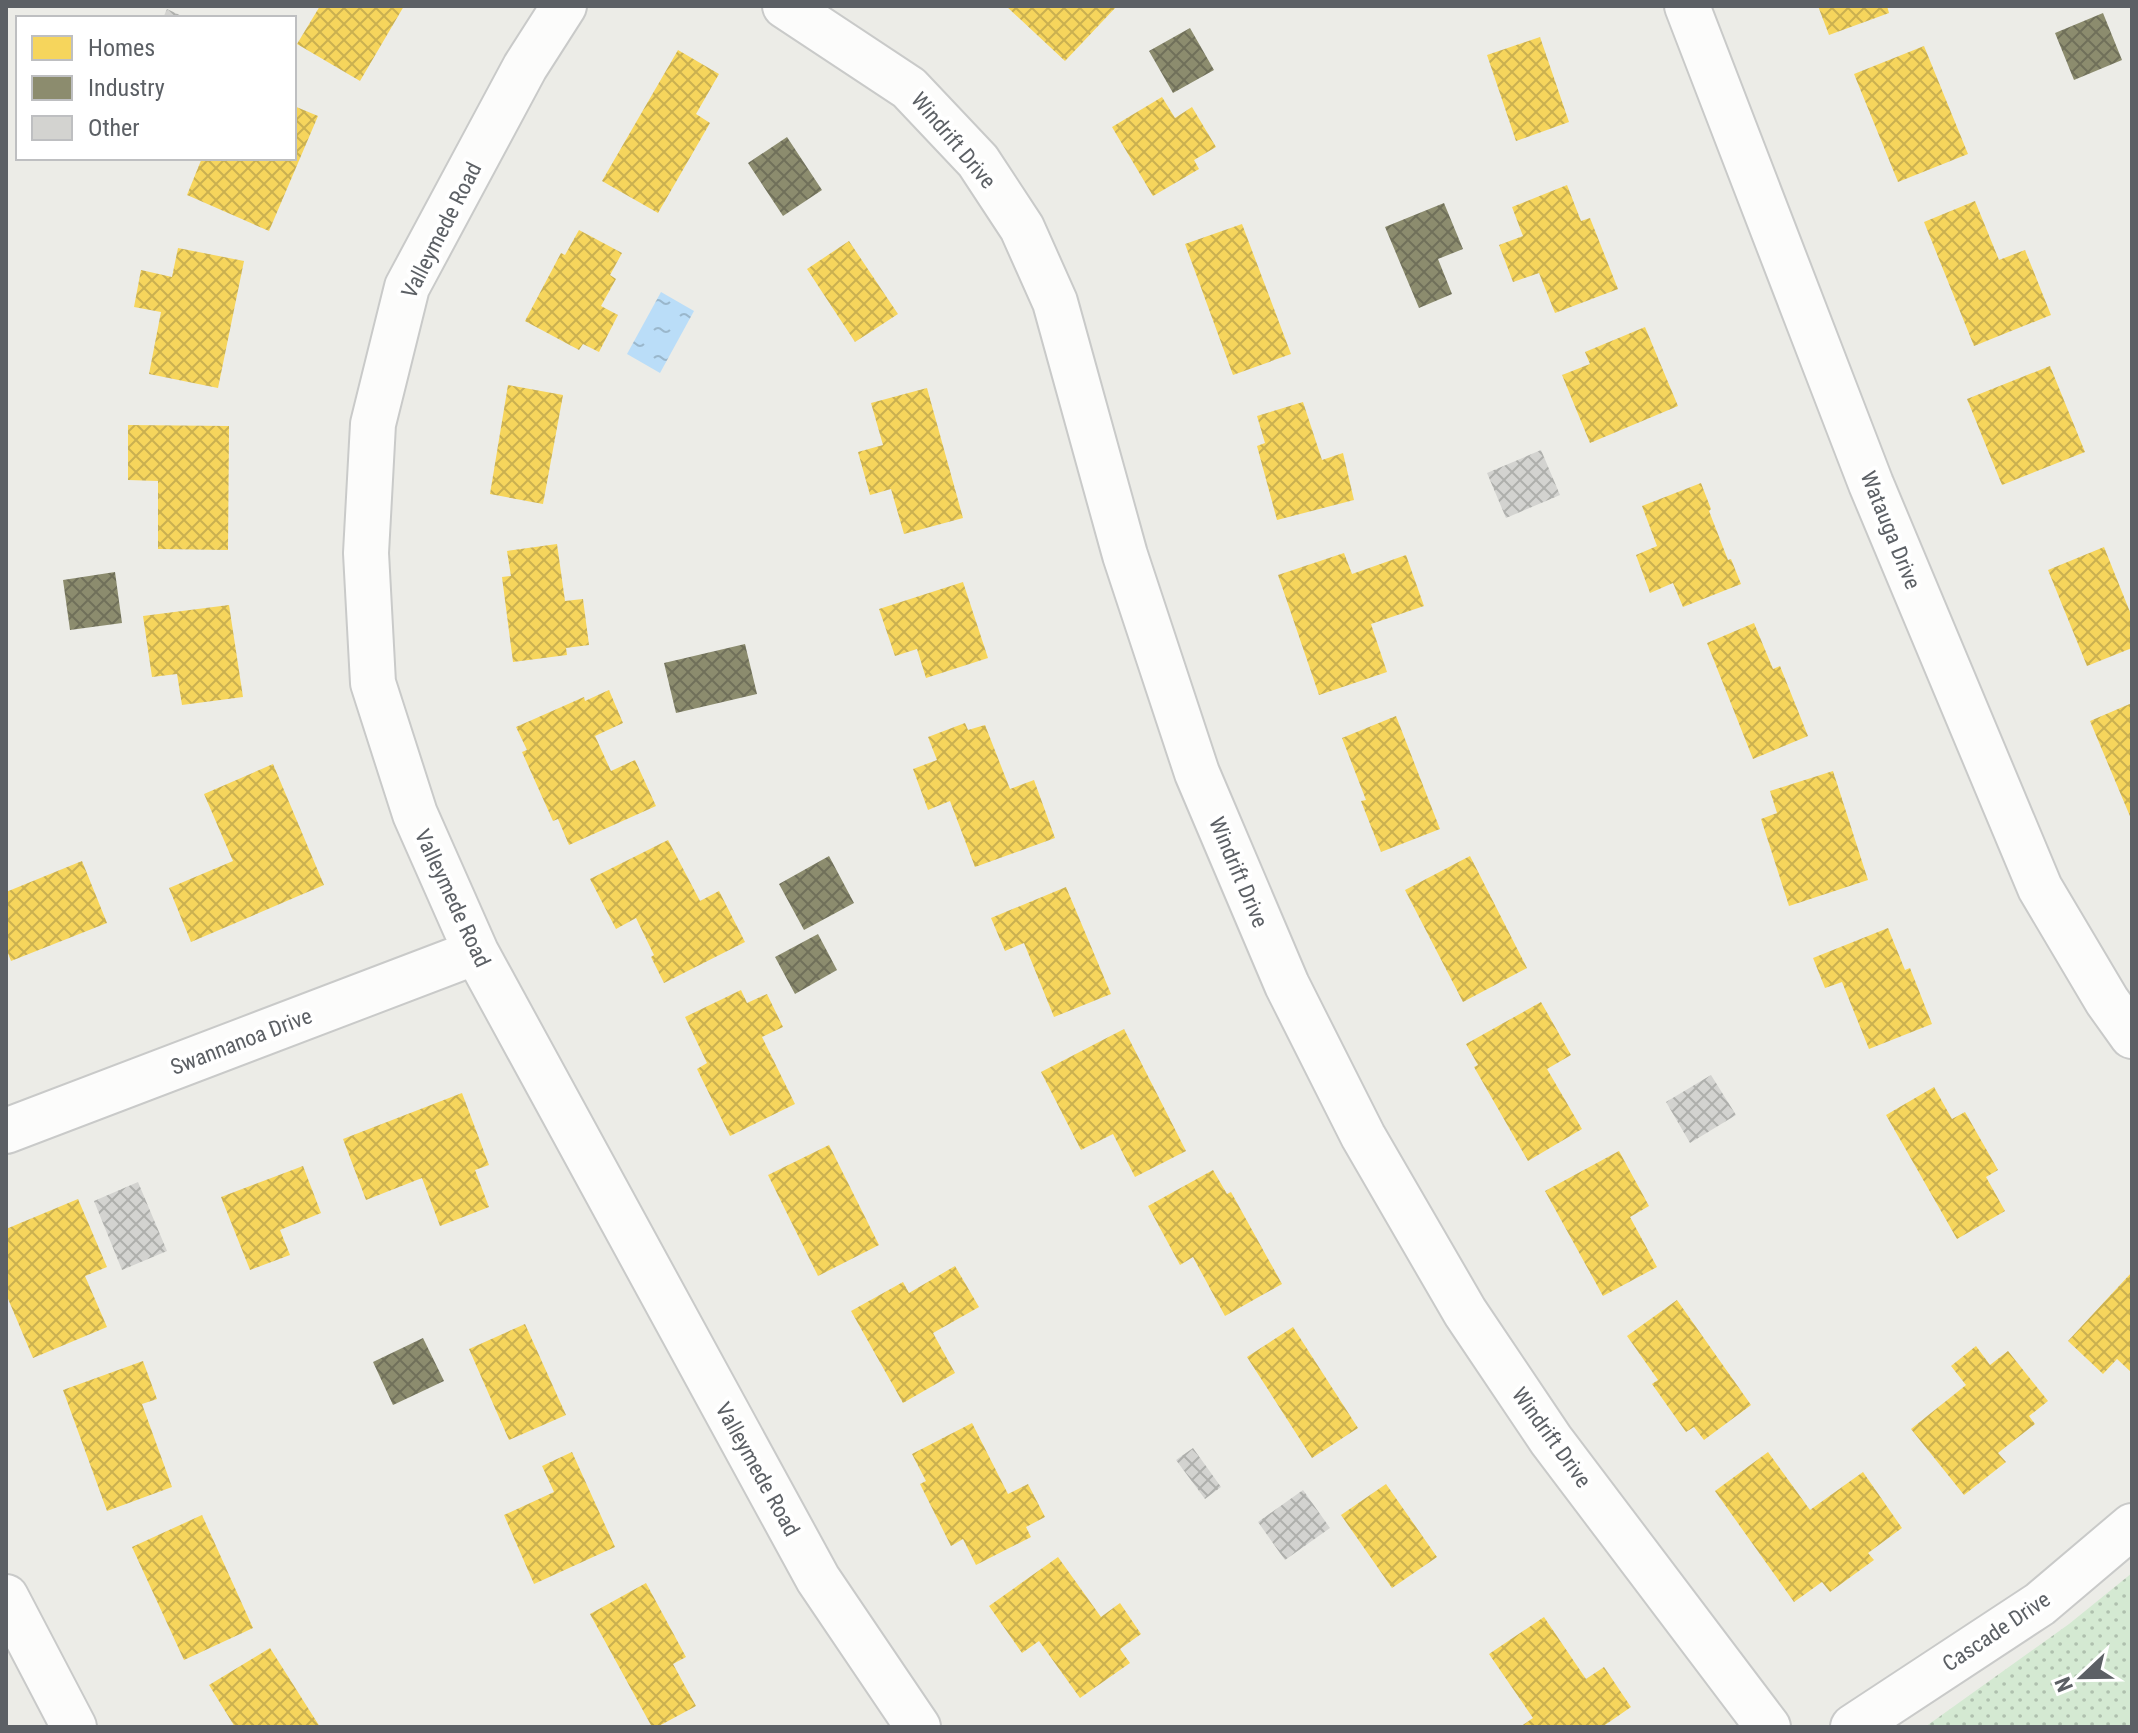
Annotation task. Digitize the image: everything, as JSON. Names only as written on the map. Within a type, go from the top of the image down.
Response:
[{"type":"street","name":"Valleymede Road","points":[[564,6],[525,67],[407,287],[373,424],[366,553],[373,683],[415,814],[476,952],[818,1579],[918,1727]]},
{"type":"street","name":"Windrift Drive","points":[[785,6],[909,88],[978,161],[1022,228],[1055,302],[1125,555],[1197,773],[1287,985],[1363,1136],[1465,1312],[1551,1440],[1768,1727]]},
{"type":"street","name":"Watauga Drive","points":[[1687,6],[1871,484],[2040,888],[2107,1001],[2132,1036]]},
{"type":"street","name":"Swannanoa Drive","points":[[6,1131],[476,952]]},
{"type":"street","name":"Cascade Drive","points":[[1853,1727],[2040,1604],[2132,1526]]},
{"type":"street","points":[[6,1597],[74,1727]]},
{"type":"green space","points":[[2132,1573],[2132,1727],[1925,1727],[2069,1624]]},
{"type":"water","points":[[661,292],[694,311],[660,373],[627,354]]},
{"type":"building: Homes","points":[[320,6],[404,6],[360,81],[297,44]]},
{"type":"building: Homes","points":[[1006,6],[1117,6],[1065,61]]},
{"type":"building: Homes","points":[[1818,6],[1887,6],[1889,13],[1829,35]]},
{"type":"building: Homes","points":[[1540,37],[1569,122],[1516,141],[1487,55]]},
{"type":"building: Homes","points":[[1924,46],[1968,154],[1898,182],[1854,74]]},
{"type":"building: Homes","points":[[678,50],[719,74],[696,114],[710,123],[658,213],[602,181]]},
{"type":"building: Homes","points":[[1162,97],[1175,118],[1192,107],[1216,147],[1194,160],[1199,169],[1153,196],[1112,127]]},
{"type":"building: Homes","points":[[296,107],[318,116],[269,231],[187,195],[201,160],[296,160]]},
{"type":"building: Homes","points":[[1567,185],[1581,221],[1590,218],[1618,289],[1555,313],[1539,273],[1513,282],[1499,245],[1523,236],[1512,207]]},
{"type":"building: Homes","points":[[1975,201],[1999,260],[2025,250],[2051,315],[1974,346],[1924,222]]},
{"type":"building: Homes","points":[[1242,224],[1291,354],[1233,375],[1185,244]]},
{"type":"building: Homes","points":[[579,230],[622,253],[610,275],[616,279],[601,306],[618,315],[599,352],[583,344],[579,350],[525,321],[561,253],[565,255]]},
{"type":"building: Homes","points":[[849,241],[898,314],[855,342],[807,269]]},
{"type":"building: Homes","points":[[178,248],[244,261],[218,388],[149,374],[161,312],[134,307],[141,270],[172,277]]},
{"type":"building: Homes","points":[[1645,327],[1678,406],[1590,443],[1562,375],[1590,364],[1585,352]]},
{"type":"building: Homes","points":[[2050,366],[2085,452],[2002,485],[1967,399]]},
{"type":"building: Homes","points":[[508,385],[563,395],[543,504],[490,494]]},
{"type":"building: Homes","points":[[927,388],[963,518],[904,534],[891,489],[870,495],[858,452],[883,445],[871,403]]},
{"type":"building: Homes","points":[[1303,402],[1322,460],[1343,453],[1354,500],[1277,520],[1257,446],[1265,443],[1257,416]]},
{"type":"building: Homes","points":[[128,425],[229,426],[228,550],[158,549],[158,481],[128,480]]},
{"type":"building: Homes","points":[[1701,483],[1728,560],[1731,559],[1741,584],[1683,607],[1673,583],[1650,593],[1636,555],[1657,546],[1642,506]]},
{"type":"building: Homes","points":[[557,544],[565,601],[583,599],[589,645],[566,648],[567,655],[513,662],[502,577],[511,576],[507,551]]},
{"type":"building: Homes","points":[[2104,547],[2132,617],[2132,648],[2087,666],[2048,570]]},
{"type":"building: Homes","points":[[1344,553],[1352,574],[1406,555],[1424,606],[1371,624],[1387,672],[1319,695],[1278,575]]},
{"type":"building: Homes","points":[[963,582],[988,658],[926,678],[917,649],[895,656],[879,609]]},
{"type":"building: Homes","points":[[229,605],[243,697],[182,705],[177,674],[152,677],[143,616]]},
{"type":"building: Homes","points":[[1754,623],[1773,669],[1780,666],[1808,736],[1753,759],[1707,643]]},
{"type":"building: Homes","points":[[609,690],[623,723],[595,736],[611,771],[635,760],[656,806],[569,845],[558,819],[553,821],[522,752],[527,750],[516,727],[584,697],[585,701]]},
{"type":"building: Homes","points":[[2132,703],[2132,821],[2090,721]]},
{"type":"building: Homes","points":[[1396,716],[1440,829],[1381,852],[1361,801],[1366,800],[1342,738]]},
{"type":"building: Homes","points":[[965,723],[968,730],[985,725],[1010,789],[1034,780],[1055,838],[975,867],[950,801],[928,810],[913,769],[937,760],[928,737]]},
{"type":"building: Homes","points":[[273,764],[324,885],[191,942],[169,888],[233,861],[204,794]]},
{"type":"building: Homes","points":[[1833,771],[1868,880],[1789,906],[1761,819],[1777,813],[1770,791]]},
{"type":"building: Homes","points":[[668,840],[700,901],[719,891],[745,942],[664,983],[636,918],[616,929],[590,879]]},
{"type":"building: Homes","points":[[1470,856],[1527,968],[1463,1002],[1405,890]]},
{"type":"building: Homes","points":[[82,861],[107,923],[11,961],[6,948],[6,892]]},
{"type":"building: Homes","points":[[1066,887],[1111,994],[1054,1017],[1024,943],[1005,951],[991,918]]},
{"type":"building: Homes","points":[[1888,928],[1905,970],[1910,968],[1932,1024],[1869,1049],[1842,982],[1825,988],[1813,958]]},
{"type":"building: Homes","points":[[741,990],[747,1003],[767,994],[783,1027],[762,1037],[795,1104],[730,1136],[697,1069],[707,1063],[685,1017]]},
{"type":"building: Homes","points":[[1541,1002],[1571,1055],[1547,1069],[1582,1129],[1528,1161],[1474,1067],[1478,1065],[1466,1044]]},
{"type":"building: Homes","points":[[1124,1029],[1186,1151],[1135,1177],[1113,1134],[1081,1150],[1041,1072]]},
{"type":"building: Homes","points":[[1934,1087],[1952,1119],[1965,1112],[1998,1170],[1986,1177],[2005,1211],[1957,1239],[1886,1115]]},
{"type":"building: Homes","points":[[462,1093],[489,1165],[475,1170],[489,1207],[440,1226],[422,1178],[366,1200],[343,1139]]},
{"type":"building: Homes","points":[[829,1145],[879,1245],[818,1276],[768,1175]]},
{"type":"building: Homes","points":[[1619,1151],[1649,1206],[1630,1217],[1657,1267],[1603,1296],[1545,1191]]},
{"type":"building: Homes","points":[[303,1166],[321,1213],[280,1230],[290,1255],[250,1270],[221,1197]]},
{"type":"building: Homes","points":[[1213,1170],[1227,1194],[1231,1192],[1282,1284],[1225,1316],[1193,1257],[1180,1265],[1148,1206]]},
{"type":"building: Homes","points":[[78,1199],[107,1267],[85,1276],[107,1327],[33,1358],[6,1294],[6,1229]]},
{"type":"building: Homes","points":[[955,1266],[979,1307],[933,1333],[955,1373],[903,1403],[851,1311],[903,1282],[909,1293]]},
{"type":"building: Homes","points":[[2132,1272],[2132,1373],[2117,1359],[2103,1374],[2068,1341]]},
{"type":"building: Homes","points":[[1677,1300],[1751,1405],[1704,1440],[1694,1427],[1686,1432],[1652,1384],[1658,1380],[1627,1336]]},
{"type":"building: Homes","points":[[525,1324],[566,1415],[509,1440],[469,1349]]},
{"type":"building: Homes","points":[[1293,1327],[1358,1428],[1312,1458],[1247,1357]]},
{"type":"building: Homes","points":[[1976,1346],[1990,1365],[2008,1351],[2048,1401],[2029,1416],[2035,1424],[1998,1453],[2006,1462],[1964,1495],[1911,1429],[1966,1385],[1951,1366]]},
{"type":"building: Homes","points":[[143,1361],[157,1399],[142,1404],[172,1487],[107,1511],[63,1390]]},
{"type":"building: Homes","points":[[972,1423],[1008,1494],[1028,1484],[1045,1517],[1026,1527],[1031,1537],[976,1565],[963,1539],[951,1546],[920,1484],[926,1481],[912,1454]]},
{"type":"building: Homes","points":[[572,1452],[615,1547],[534,1584],[504,1515],[554,1492],[542,1466]]},
{"type":"building: Homes","points":[[1768,1452],[1810,1510],[1863,1472],[1902,1528],[1868,1553],[1874,1560],[1830,1592],[1822,1582],[1794,1602],[1715,1491]]},
{"type":"building: Homes","points":[[1386,1484],[1437,1557],[1392,1588],[1341,1515]]},
{"type":"building: Homes","points":[[202,1515],[253,1628],[184,1660],[132,1547]]},
{"type":"building: Homes","points":[[1058,1557],[1101,1617],[1120,1603],[1141,1634],[1120,1649],[1130,1663],[1080,1698],[1039,1641],[1022,1653],[989,1606]]},
{"type":"building: Homes","points":[[646,1583],[686,1657],[673,1664],[696,1706],[657,1727],[652,1727],[590,1614]]},
{"type":"building: Homes","points":[[1544,1617],[1586,1679],[1604,1667],[1631,1707],[1602,1727],[1520,1727],[1533,1718],[1489,1654]]},
{"type":"building: Homes","points":[[270,1648],[320,1727],[235,1727],[209,1685]]},
{"type":"building: Industry","points":[[2103,13],[2122,60],[2074,80],[2055,33]]},
{"type":"building: Industry","points":[[1190,28],[1214,70],[1173,93],[1149,51]]},
{"type":"building: Industry","points":[[787,137],[822,190],[783,216],[748,163]]},
{"type":"building: Industry","points":[[1444,203],[1463,249],[1438,259],[1452,294],[1419,308],[1385,227]]},
{"type":"building: Industry","points":[[115,572],[122,623],[70,630],[63,580]]},
{"type":"building: Industry","points":[[745,644],[757,694],[676,713],[664,663]]},
{"type":"building: Industry","points":[[829,856],[854,903],[804,930],[779,884]]},
{"type":"building: Industry","points":[[818,934],[837,970],[795,994],[775,957]]},
{"type":"building: Industry","points":[[423,1338],[444,1381],[393,1405],[373,1362]]},
{"type":"building: Other","points":[[167,9],[182,16],[164,16]]},
{"type":"building: Other","points":[[1541,450],[1560,495],[1506,518],[1487,473]]},
{"type":"building: Other","points":[[1711,1075],[1736,1115],[1690,1143],[1666,1102]]},
{"type":"building: Other","points":[[138,1182],[167,1251],[122,1270],[94,1201]]},
{"type":"building: Other","points":[[1193,1448],[1221,1487],[1205,1499],[1176,1460]]},
{"type":"building: Other","points":[[1303,1490],[1330,1528],[1285,1560],[1258,1522]]}]
